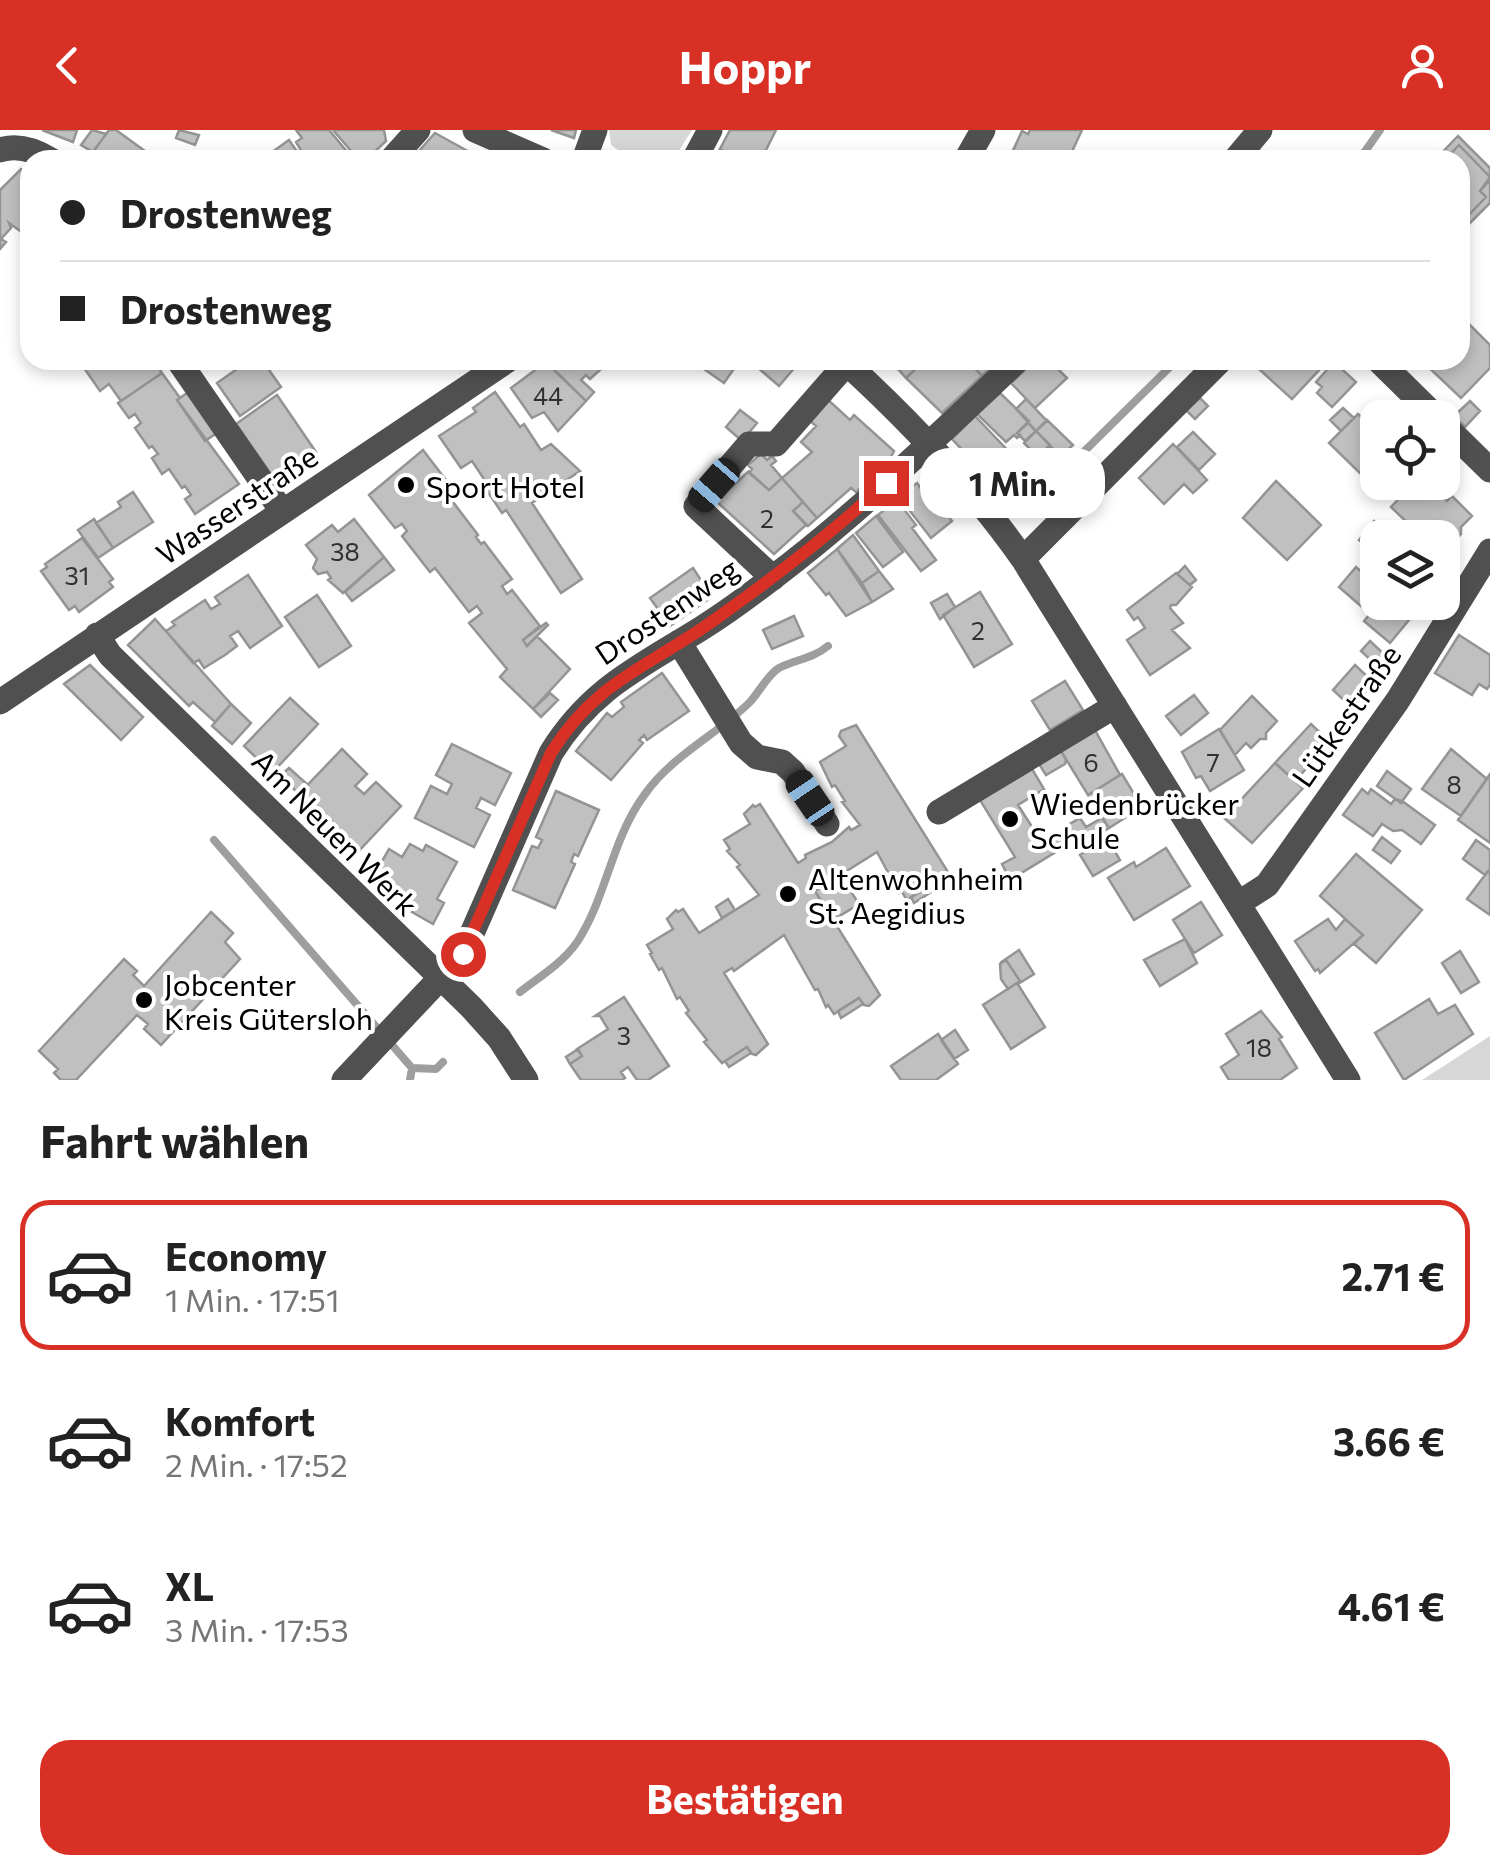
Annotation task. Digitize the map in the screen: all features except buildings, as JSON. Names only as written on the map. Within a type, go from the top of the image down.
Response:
[{"type":"street","points":[[400,150],[418,130]]},
{"type":"street","points":[[475,130],[520,150]]},
{"type":"street","points":[[1243,150],[1260,130]]},
{"type":"street","points":[[6,143],[36,150]]},
{"type":"street","points":[[185,370],[282,512]]},
{"type":"street","name":"Wasserstraße","points":[[0,702],[493,370]]},
{"type":"street","points":[[773,578],[696,506],[749,444],[776,444],[838,370]]},
{"type":"street","points":[[854,370],[968,485],[1023,559],[1348,1080]]},
{"type":"street","name":"Drostenweg","points":[[346,1077],[463,954],[551,753],[568,725],[612,684],[773,578],[864,504],[1007,370]]},
{"type":"street","points":[[1023,559],[1211,370]]},
{"type":"street","points":[[1388,370],[1418,400]]},
{"type":"street","points":[[1460,441],[1490,470]]},
{"type":"street","name":"Lütkestraße","points":[[1239,904],[1266,885],[1398,700],[1490,550]]},
{"type":"street","name":"Am Neuen Werk","points":[[97,635],[110,655],[499,1038],[526,1080]]},
{"type":"street","points":[[679,642],[742,743],[757,757],[782,762],[793,772],[827,824]]},
{"type":"street","points":[[939,812],[1115,706]]},
{"type":"shaded area","points":[[609,130],[692,130],[679,150],[619,150],[611,145]]},
{"type":"shaded area","points":[[1490,1036],[1490,1080],[1422,1080]]},
{"type":"waterway","points":[[1366,150],[1380,130]]},
{"type":"waterway","points":[[1055,480],[1167,370]]},
{"type":"waterway","points":[[520,992],[577,943],[625,828],[656,780],[749,703],[775,671],[828,646]]},
{"type":"waterway","points":[[214,840],[412,1068],[410,1080]]},
{"type":"waterway","points":[[412,1068],[436,1069],[443,1062]]},
{"type":"place","name":"Sport Hotel","points":[[406,485]]},
{"type":"place","name":"Wiedenbrücker Schule","points":[[1010,819]]},
{"type":"place","name":"Altenwohnheim St. Aegidius","points":[[788,894]]},
{"type":"place","name":"Jobcenter Kreis Gütersloh","points":[[144,1000]]},
{"type":"route","points":[[463,954],[551,753],[568,725],[612,684],[706,626],[773,578],[886,483]]}]
